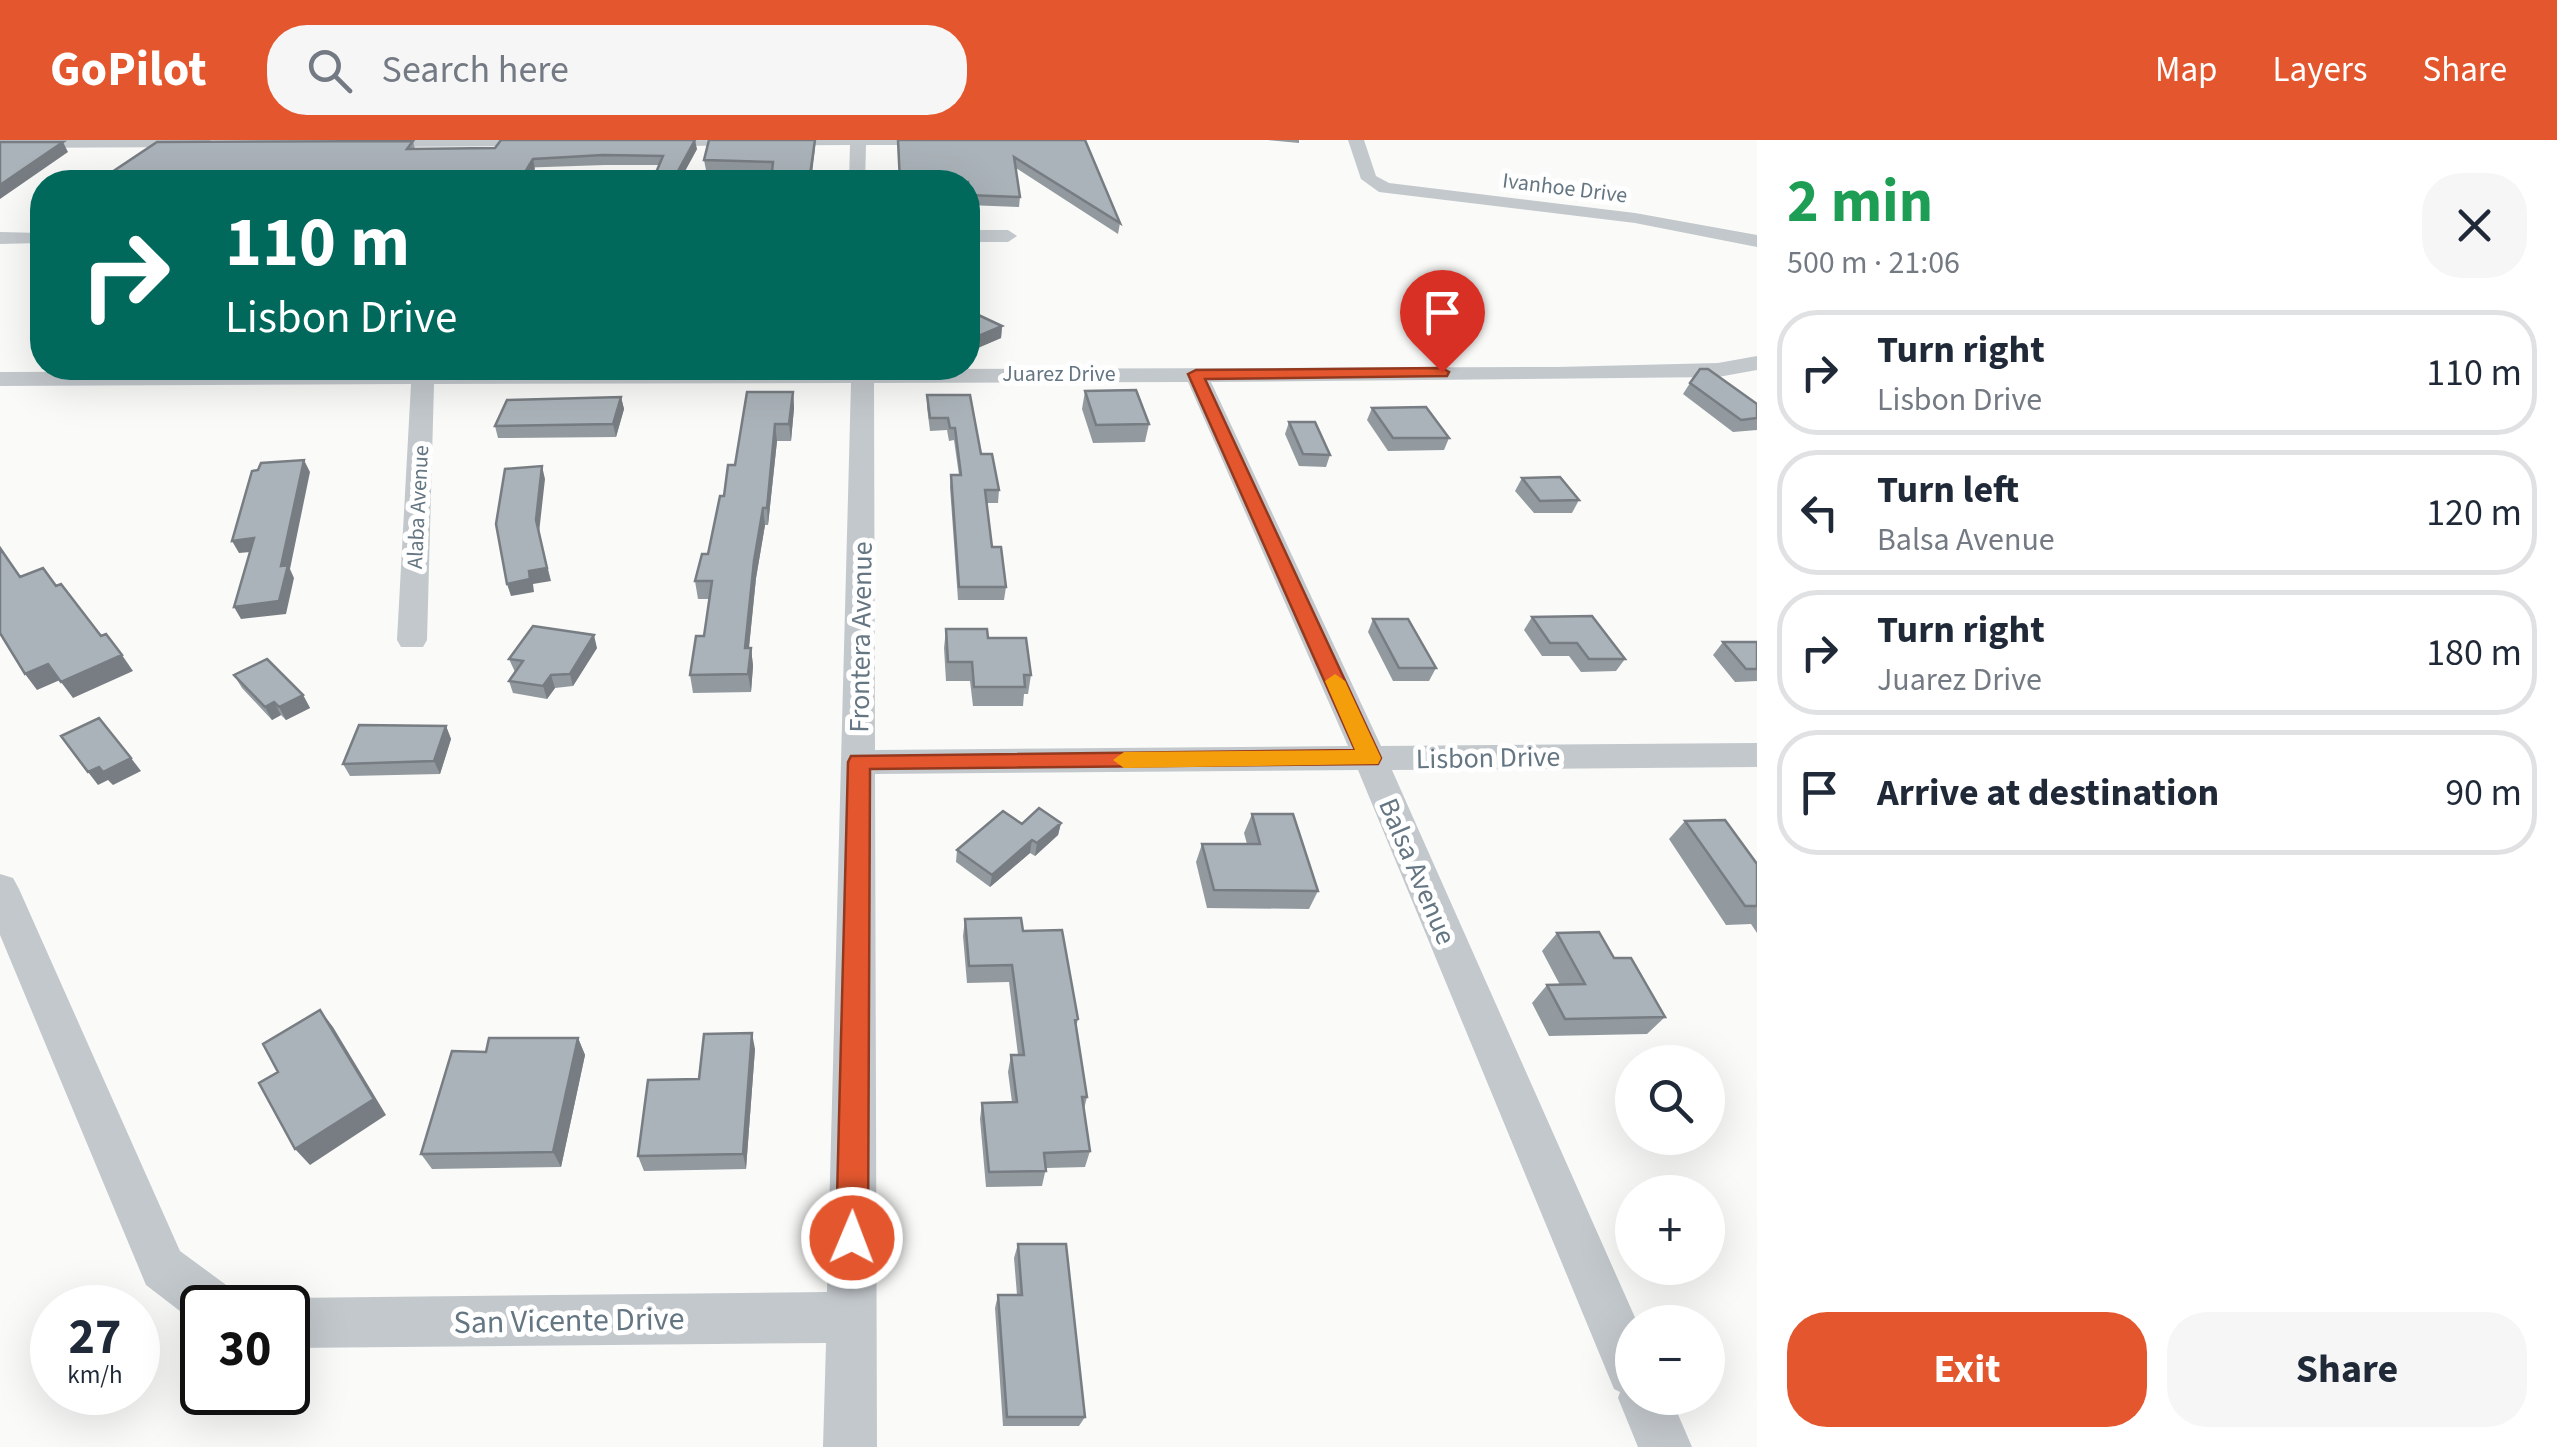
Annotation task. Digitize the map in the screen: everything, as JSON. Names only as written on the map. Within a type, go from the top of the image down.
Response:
[{"type":"street","points":[[857,170],[858,140]]},
{"type":"street","points":[[638,141],[970,140]]},
{"type":"street","name":"Ivanhoe Drive","points":[[1356,140],[1369,179],[1385,188],[1634,218],[1757,241]]},
{"type":"street","points":[[339,142],[559,141]]},
{"type":"street","points":[[0,142],[220,142]]},
{"type":"street","points":[[980,236],[1008,236]]},
{"type":"street","points":[[0,238],[30,238]]},
{"type":"street","name":"Juarez Drive","points":[[980,372],[1556,374],[1718,370],[1757,363]]},
{"type":"street","name":"Balsa Avenue","points":[[1196,374],[1370,758],[1615,1331]]},
{"type":"street","name":"Juarez Drive","points":[[0,378],[30,378]]},
{"type":"street","name":"Alaba Avenue","points":[[412,640],[424,380]]},
{"type":"street","name":"Frontera Avenue","points":[[850,1447],[863,380]]},
{"type":"street","name":"Lisbon Drive","points":[[859,762],[1757,754]]},
{"type":"street","points":[[0,888],[163,1268],[185,1285]]},
{"type":"street","name":"San Vicente Drive","points":[[310,1323],[851,1318]]},
{"type":"street","points":[[1651,1415],[1665,1447]]},
{"type":"building","points":[[501,140],[695,140],[679,170],[657,170],[663,156],[603,155],[533,159],[526,170],[115,170],[157,142],[413,141],[407,149],[495,148]]},
{"type":"building","points":[[709,140],[815,140],[811,170],[772,170],[773,162],[704,160]]},
{"type":"building","points":[[898,140],[1085,140],[1120,223],[1014,157],[1020,197],[980,195],[980,170],[899,170]]},
{"type":"building","points":[[0,142],[63,142],[0,185]]},
{"type":"building","points":[[980,316],[1002,326],[980,335]]},
{"type":"building","points":[[1700,369],[1708,369],[1757,404],[1757,418],[1741,420],[1690,383]]},
{"type":"building","points":[[1136,390],[1149,424],[1096,425],[1085,391]]},
{"type":"building","points":[[747,392],[793,392],[789,424],[775,424],[767,508],[763,508],[754,561],[745,648],[751,648],[748,674],[690,675],[696,636],[704,636],[712,581],[695,581],[702,554],[708,554],[728,465],[735,465]]},
{"type":"building","points":[[927,395],[970,395],[981,454],[992,454],[999,490],[985,490],[992,547],[1001,547],[1006,587],[959,587],[951,475],[961,475],[955,428],[950,428],[948,418],[930,418]]},
{"type":"building","points":[[621,397],[613,424],[495,426],[507,400]]},
{"type":"building","points":[[1426,407],[1449,438],[1393,438],[1372,408]]},
{"type":"building","points":[[1289,422],[1315,422],[1330,455],[1303,454]]},
{"type":"building","points":[[304,460],[281,566],[288,565],[279,601],[234,607],[254,538],[232,541],[252,471],[258,470],[261,463]]},
{"type":"building","points":[[542,466],[536,520],[547,568],[529,571],[530,579],[507,584],[496,524],[505,469]]},
{"type":"building","points":[[1560,477],[1579,500],[1540,501],[1522,478]]},
{"type":"building","points":[[0,548],[20,577],[43,568],[122,655],[61,682],[48,664],[25,674],[0,633]]},
{"type":"building","points":[[1592,616],[1625,659],[1589,659],[1577,643],[1550,643],[1532,617]]},
{"type":"building","points":[[1373,619],[1408,619],[1436,668],[1399,668]]},
{"type":"building","points":[[533,626],[594,635],[570,674],[551,675],[543,686],[509,681],[523,661],[509,659]]},
{"type":"building","points":[[946,629],[987,629],[988,638],[1026,638],[1031,675],[1024,675],[1025,687],[974,687],[972,662],[948,662]]},
{"type":"building","points":[[1723,642],[1757,642],[1757,669],[1746,669]]},
{"type":"building","points":[[267,659],[303,695],[279,707],[274,702],[265,707],[234,675]]},
{"type":"building","points":[[99,718],[131,758],[103,772],[99,767],[88,772],[61,736]]},
{"type":"building","points":[[359,725],[446,726],[434,761],[343,764]]},
{"type":"building","points":[[1039,808],[1061,823],[1037,843],[1032,840],[992,875],[957,850],[1003,811],[1022,824]]},
{"type":"building","points":[[1252,814],[1293,814],[1318,891],[1214,890],[1202,844],[1260,844]]},
{"type":"building","points":[[1725,820],[1757,864],[1757,906],[1745,906],[1685,821]]},
{"type":"building","points":[[1021,918],[1023,931],[1062,930],[1078,1019],[1075,1020],[1087,1097],[1082,1097],[1090,1151],[1044,1153],[1046,1171],[989,1172],[982,1103],[1017,1102],[1011,1055],[1024,1055],[1012,965],[969,966],[965,919]]},
{"type":"building","points":[[1599,932],[1614,958],[1631,958],[1665,1017],[1565,1019],[1547,985],[1585,984],[1557,933]]},
{"type":"building","points":[[320,1010],[374,1099],[295,1149],[259,1083],[278,1072],[263,1044]]},
{"type":"building","points":[[752,1033],[743,1154],[638,1156],[648,1080],[699,1079],[704,1034]]},
{"type":"building","points":[[489,1038],[578,1038],[553,1152],[421,1154],[452,1051],[486,1052]]},
{"type":"building","points":[[1018,1244],[1066,1244],[1085,1417],[1007,1417],[998,1295],[1022,1295]]},
{"type":"slow traffic","points":[[1124,760],[1370,758],[1335,681]]},
{"type":"route","points":[[852,1238],[859,762],[1370,758],[1196,374],[1442,372]]}]
